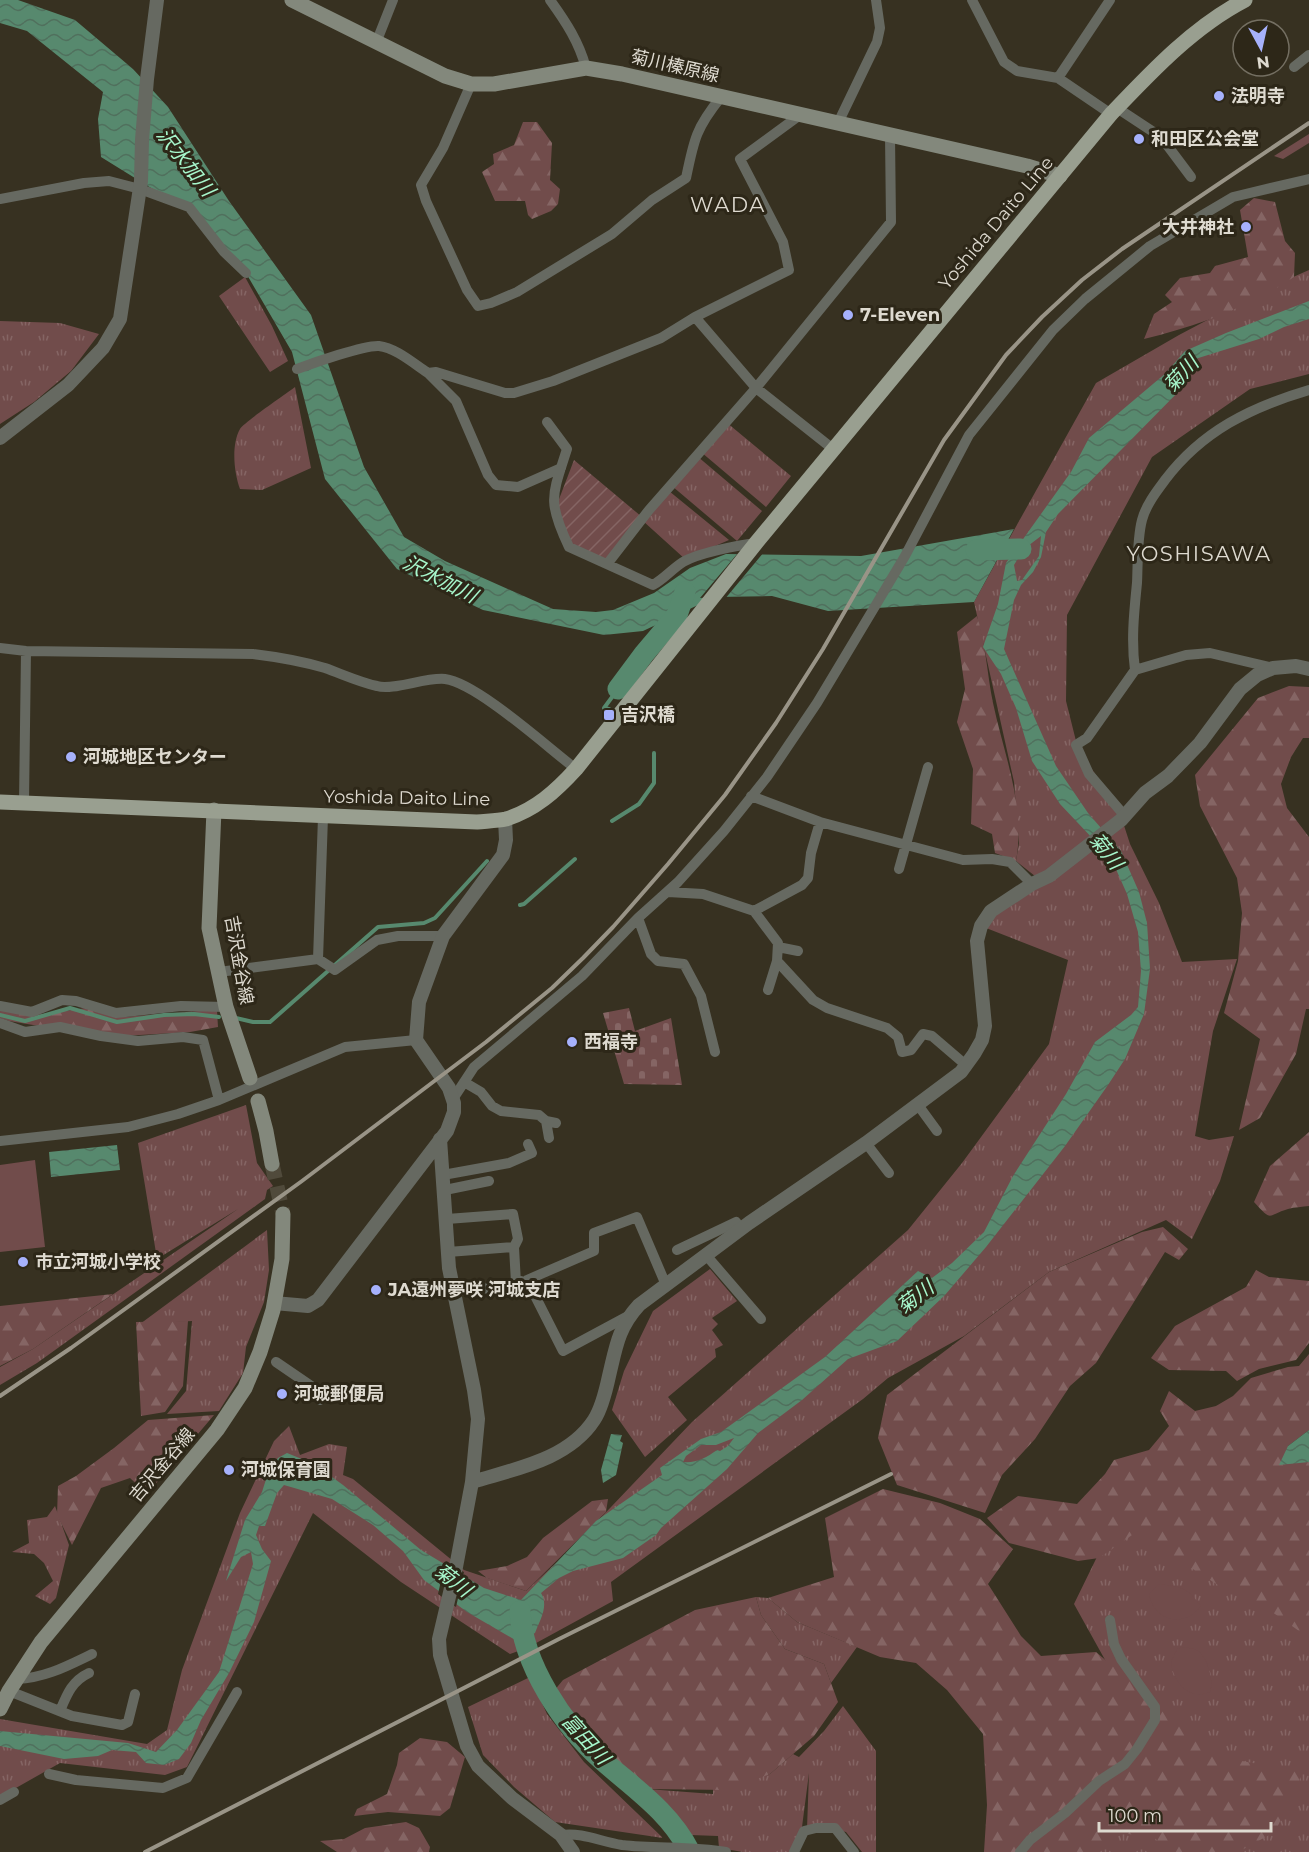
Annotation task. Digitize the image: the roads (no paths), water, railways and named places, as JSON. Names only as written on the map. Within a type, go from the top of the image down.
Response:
[{"type":"main road","name":"菊川榛原線","points":[[292,0],[445,76],[471,84],[494,84],[586,68],[622,74],[1028,166],[1060,176]]},
{"type":"main road","name":"Yoshida Daito Line","points":[[0,802],[477,822],[505,819],[541,803],[576,770],[833,449],[1114,111],[1185,42],[1207,24],[1245,0]]},
{"type":"main road","name":"吉沢金谷線","points":[[214,810],[209,928],[226,1007],[250,1078]]},
{"type":"main road","points":[[258,1101],[272,1164]]},
{"type":"main road","name":"吉沢金谷線","points":[[8,1695],[41,1642],[217,1430],[245,1388],[260,1352],[274,1303],[282,1259],[284,1214]]},
{"type":"street","points":[[0,438],[68,385],[103,348],[120,319],[140,189],[147,79],[157,0]]},
{"type":"street","points":[[376,43],[393,0]]},
{"type":"street","points":[[550,0],[580,46],[586,68]]},
{"type":"street","points":[[838,123],[877,42],[880,28],[876,0]]},
{"type":"street","points":[[972,0],[1004,62],[1017,71],[1058,78],[1161,137],[1191,177]]},
{"type":"street","points":[[1058,78],[1110,0]]},
{"type":"street","points":[[1294,67],[1309,55]]},
{"type":"street","points":[[471,84],[443,148],[421,185],[426,201],[467,290],[478,306],[509,297],[602,240],[652,200],[687,178],[694,139],[704,118],[721,97]]},
{"type":"street","points":[[428,373],[436,372],[505,393],[514,393],[553,381],[661,338],[695,316],[789,270],[783,242],[740,159],[800,115]]},
{"type":"street","points":[[608,563],[649,510],[756,388],[891,222],[890,136]]},
{"type":"street","points":[[453,1099],[474,1067],[582,976],[638,918],[668,891],[724,831],[817,703],[905,556],[969,435],[1053,330],[1085,299],[1150,246],[1233,197],[1309,179]]},
{"type":"street","points":[[0,199],[84,183],[109,181],[140,189],[189,207],[224,252],[246,273]]},
{"type":"street","points":[[695,316],[756,388],[833,449]]},
{"type":"street","points":[[298,369],[321,360],[377,346],[391,350],[428,373],[456,401],[488,475],[496,485],[518,488],[561,468]]},
{"type":"street","points":[[1135,670],[1131,645],[1142,520],[1154,495],[1177,464],[1225,425],[1265,404],[1309,390]]},
{"type":"street","points":[[547,422],[567,449],[554,489],[553,508],[570,548],[653,585],[667,577],[684,562],[735,546],[754,546]]},
{"type":"street","points":[[0,648],[26,651],[253,654],[288,658],[380,687],[443,679],[457,682],[471,689],[576,770]]},
{"type":"street","points":[[24,802],[26,651]]},
{"type":"street","points":[[1123,818],[1089,774],[1076,745],[1086,738],[1135,670],[1186,655],[1210,653],[1273,668],[1296,666],[1309,669]]},
{"type":"street","points":[[472,1482],[531,1464],[560,1451],[579,1438],[594,1420],[601,1405],[619,1335],[630,1315],[639,1305],[741,1229],[866,1143],[967,1066],[982,1040],[985,1026],[977,941],[981,926],[991,910],[1053,872],[1123,818],[1145,793],[1168,776],[1200,743],[1240,689],[1257,675],[1273,668]]},
{"type":"street","points":[[899,869],[928,767]]},
{"type":"street","points":[[751,796],[820,822],[963,860],[992,859],[1011,862],[1032,884]]},
{"type":"street","points":[[321,961],[323,817]]},
{"type":"street","points":[[274,1303],[308,1306],[318,1300],[447,1131],[454,1112],[453,1099],[449,1088],[416,1040],[418,1002],[443,936],[503,855],[506,840],[505,819]]},
{"type":"street","points":[[668,891],[703,894],[754,911],[802,885],[808,878],[811,853],[820,822]]},
{"type":"street","points":[[754,911],[778,943],[777,961],[768,990]]},
{"type":"street","points":[[638,918],[651,954],[658,961],[684,963],[701,996],[715,1052]]},
{"type":"street","points":[[219,972],[321,961],[335,970],[377,940],[398,936],[443,936]]},
{"type":"street","points":[[778,947],[798,951]]},
{"type":"street","points":[[777,961],[813,999],[831,1011],[887,1028],[898,1037],[902,1052],[911,1050],[923,1034],[932,1036],[967,1066]]},
{"type":"street","points":[[0,1006],[32,1012],[62,1000],[76,1001],[116,1013],[181,1006],[226,1007]]},
{"type":"street","points":[[0,1023],[25,1032],[60,1027],[138,1041],[183,1037],[203,1040],[219,1100]]},
{"type":"street","points":[[0,1141],[128,1126],[178,1114],[219,1100],[345,1047],[416,1040]]},
{"type":"street","points":[[464,1082],[481,1092],[492,1106],[501,1112],[539,1114],[551,1122],[549,1138]]},
{"type":"street","points":[[918,1105],[937,1131]]},
{"type":"street","points":[[440,1139],[453,1291],[478,1419],[472,1482],[445,1620],[439,1639],[440,1656],[466,1746],[478,1766],[512,1798],[561,1835],[573,1852]]},
{"type":"street","points":[[443,1175],[509,1163],[532,1153],[528,1143]]},
{"type":"street","points":[[866,1143],[889,1173]]},
{"type":"street","points":[[445,1190],[489,1181]]},
{"type":"street","points":[[447,1219],[513,1214],[518,1239],[514,1246],[516,1282]]},
{"type":"street","points":[[453,1291],[492,1288],[527,1280],[594,1251],[594,1233],[637,1217],[666,1285]]},
{"type":"street","points":[[677,1250],[736,1221],[741,1229]]},
{"type":"street","points":[[448,1251],[514,1246]]},
{"type":"street","points":[[706,1255],[761,1319]]},
{"type":"street","points":[[527,1280],[563,1351],[630,1315]]},
{"type":"street","points":[[276,1362],[314,1388],[320,1400]]},
{"type":"street","points":[[1020,1852],[1030,1840],[1065,1813],[1099,1781],[1125,1764],[1155,1720],[1155,1707],[1121,1659],[1114,1644],[1110,1620]]},
{"type":"street","points":[[8,1695],[34,1678],[53,1673],[92,1654]]},
{"type":"street","points":[[60,1711],[69,1689],[78,1678],[89,1673]]},
{"type":"street","points":[[49,1774],[76,1780],[163,1788],[187,1778],[237,1692]]},
{"type":"street","points":[[8,1695],[72,1716],[122,1725],[128,1722],[135,1695]]},
{"type":"street","points":[[0,1800],[14,1792]]},
{"type":"street","points":[[794,1852],[804,1831],[816,1828],[835,1828],[854,1852]]},
{"type":"street","points":[[561,1835],[574,1833],[618,1844],[705,1848],[726,1852]]},
{"type":"water","points":[[0,0],[18,0],[75,20],[133,69],[168,107],[229,201],[311,315],[364,467],[404,537],[445,561],[553,609],[596,612],[613,610],[654,593],[690,568],[726,554],[861,556],[1014,529],[974,602],[828,611],[772,596],[715,597],[643,631],[604,635],[483,610],[397,569],[325,479],[292,352],[246,273],[193,214],[101,157],[98,119],[103,92],[27,31],[0,23]]},
{"type":"water","name":"菊川","points":[[1309,301],[1309,319],[1284,327],[1259,339],[1192,360],[1186,384],[1058,514],[1046,532],[1041,557],[1033,572],[1021,585],[1014,600],[1004,649],[1056,766],[1088,813],[1121,851],[1139,892],[1147,923],[1150,969],[1144,1014],[1125,1059],[1065,1146],[986,1247],[945,1295],[897,1341],[848,1359],[802,1400],[758,1433],[727,1469],[656,1535],[623,1558],[573,1571],[559,1578],[541,1593],[544,1608],[535,1633],[517,1641],[467,1612],[424,1580],[403,1551],[373,1525],[332,1499],[284,1485],[277,1493],[265,1526],[259,1526],[256,1535],[271,1561],[254,1622],[191,1743],[179,1759],[164,1765],[146,1763],[136,1752],[112,1750],[98,1756],[64,1759],[0,1746],[0,1731],[128,1743],[156,1752],[177,1730],[219,1672],[253,1564],[251,1552],[241,1557],[226,1581],[245,1520],[262,1492],[269,1470],[278,1458],[287,1453],[314,1464],[421,1550],[484,1588],[521,1600],[596,1521],[662,1475],[660,1468],[701,1439],[721,1432],[825,1357],[918,1271],[932,1278],[952,1263],[984,1232],[1013,1176],[1066,1094],[1095,1042],[1138,1007],[1141,971],[1138,932],[1127,894],[1111,858],[1060,804],[1032,761],[1016,708],[1001,674],[983,647],[998,604],[1006,563],[1071,472],[1089,438],[1166,373],[1185,351]],"holes":[[[1041,536],[1039,556],[1022,580],[1017,581],[1014,565],[1024,549]],[[734,1438],[720,1451],[717,1450],[697,1461],[683,1462],[686,1456],[701,1445],[716,1445]],[[283,1460],[296,1463],[305,1467],[314,1477],[277,1470],[278,1464]]]},
{"type":"water","points":[[117,1145],[120,1170],[51,1177],[49,1152]]},
{"type":"water","points":[[1309,1430],[1309,1462],[1279,1465],[1288,1446]]},
{"type":"water","points":[[611,1434],[622,1435],[620,1441],[623,1443],[616,1475],[603,1483],[601,1470]]},
{"type":"waterway","name":"沢水加川","points":[[976,550],[1021,549]]},
{"type":"waterway","points":[[618,689],[677,615],[685,592]]},
{"type":"waterway","points":[[609,709],[604,708],[618,689]]},
{"type":"waterway","points":[[612,821],[639,804],[654,783],[654,753]]},
{"type":"waterway","points":[[520,905],[575,859]]},
{"type":"waterway","points":[[236,1018],[253,1022],[270,1022],[378,927],[424,923],[435,918],[487,861]]},
{"type":"waterway","points":[[0,1015],[25,1021],[70,1008],[117,1022],[164,1015],[194,1014],[219,1017]]},
{"type":"waterway","name":"富田川","points":[[520,1611],[528,1652],[560,1712],[573,1730],[602,1760],[662,1813],[690,1852]]},
{"type":"tunnel","points":[[272,1164],[283,1214]]},
{"type":"railway","points":[[0,1396],[71,1348],[302,1181],[486,1042],[552,988],[583,958],[668,864],[725,795],[776,723],[823,649],[944,440],[1006,355],[1082,280],[1122,249],[1309,123]]},
{"type":"railway","points":[[145,1852],[559,1639],[891,1474]]},
{"type":"place","name":"法明寺","points":[[1219,96]]},
{"type":"place","name":"和田区公会堂","points":[[1139,139]]},
{"type":"place","name":"大井神社","points":[[1246,227]]},
{"type":"place","name":"7-Eleven","points":[[848,315]]},
{"type":"place","name":"吉沢橋","points":[[609,715]]},
{"type":"place","name":"河城地区センター","points":[[71,757]]},
{"type":"place","name":"西福寺","points":[[572,1042]]},
{"type":"place","name":"市立河城小学校","points":[[23,1262]]},
{"type":"place","name":"JA遠州夢咲 河城支店","points":[[376,1290]]},
{"type":"place","name":"河城郵便局","points":[[282,1394]]},
{"type":"place","name":"河城保育園","points":[[229,1470]]},
{"type":"district","name":"WADA","points":[[728,204]]},
{"type":"district","name":"YOSHISAWA","points":[[1199,553]]}]
